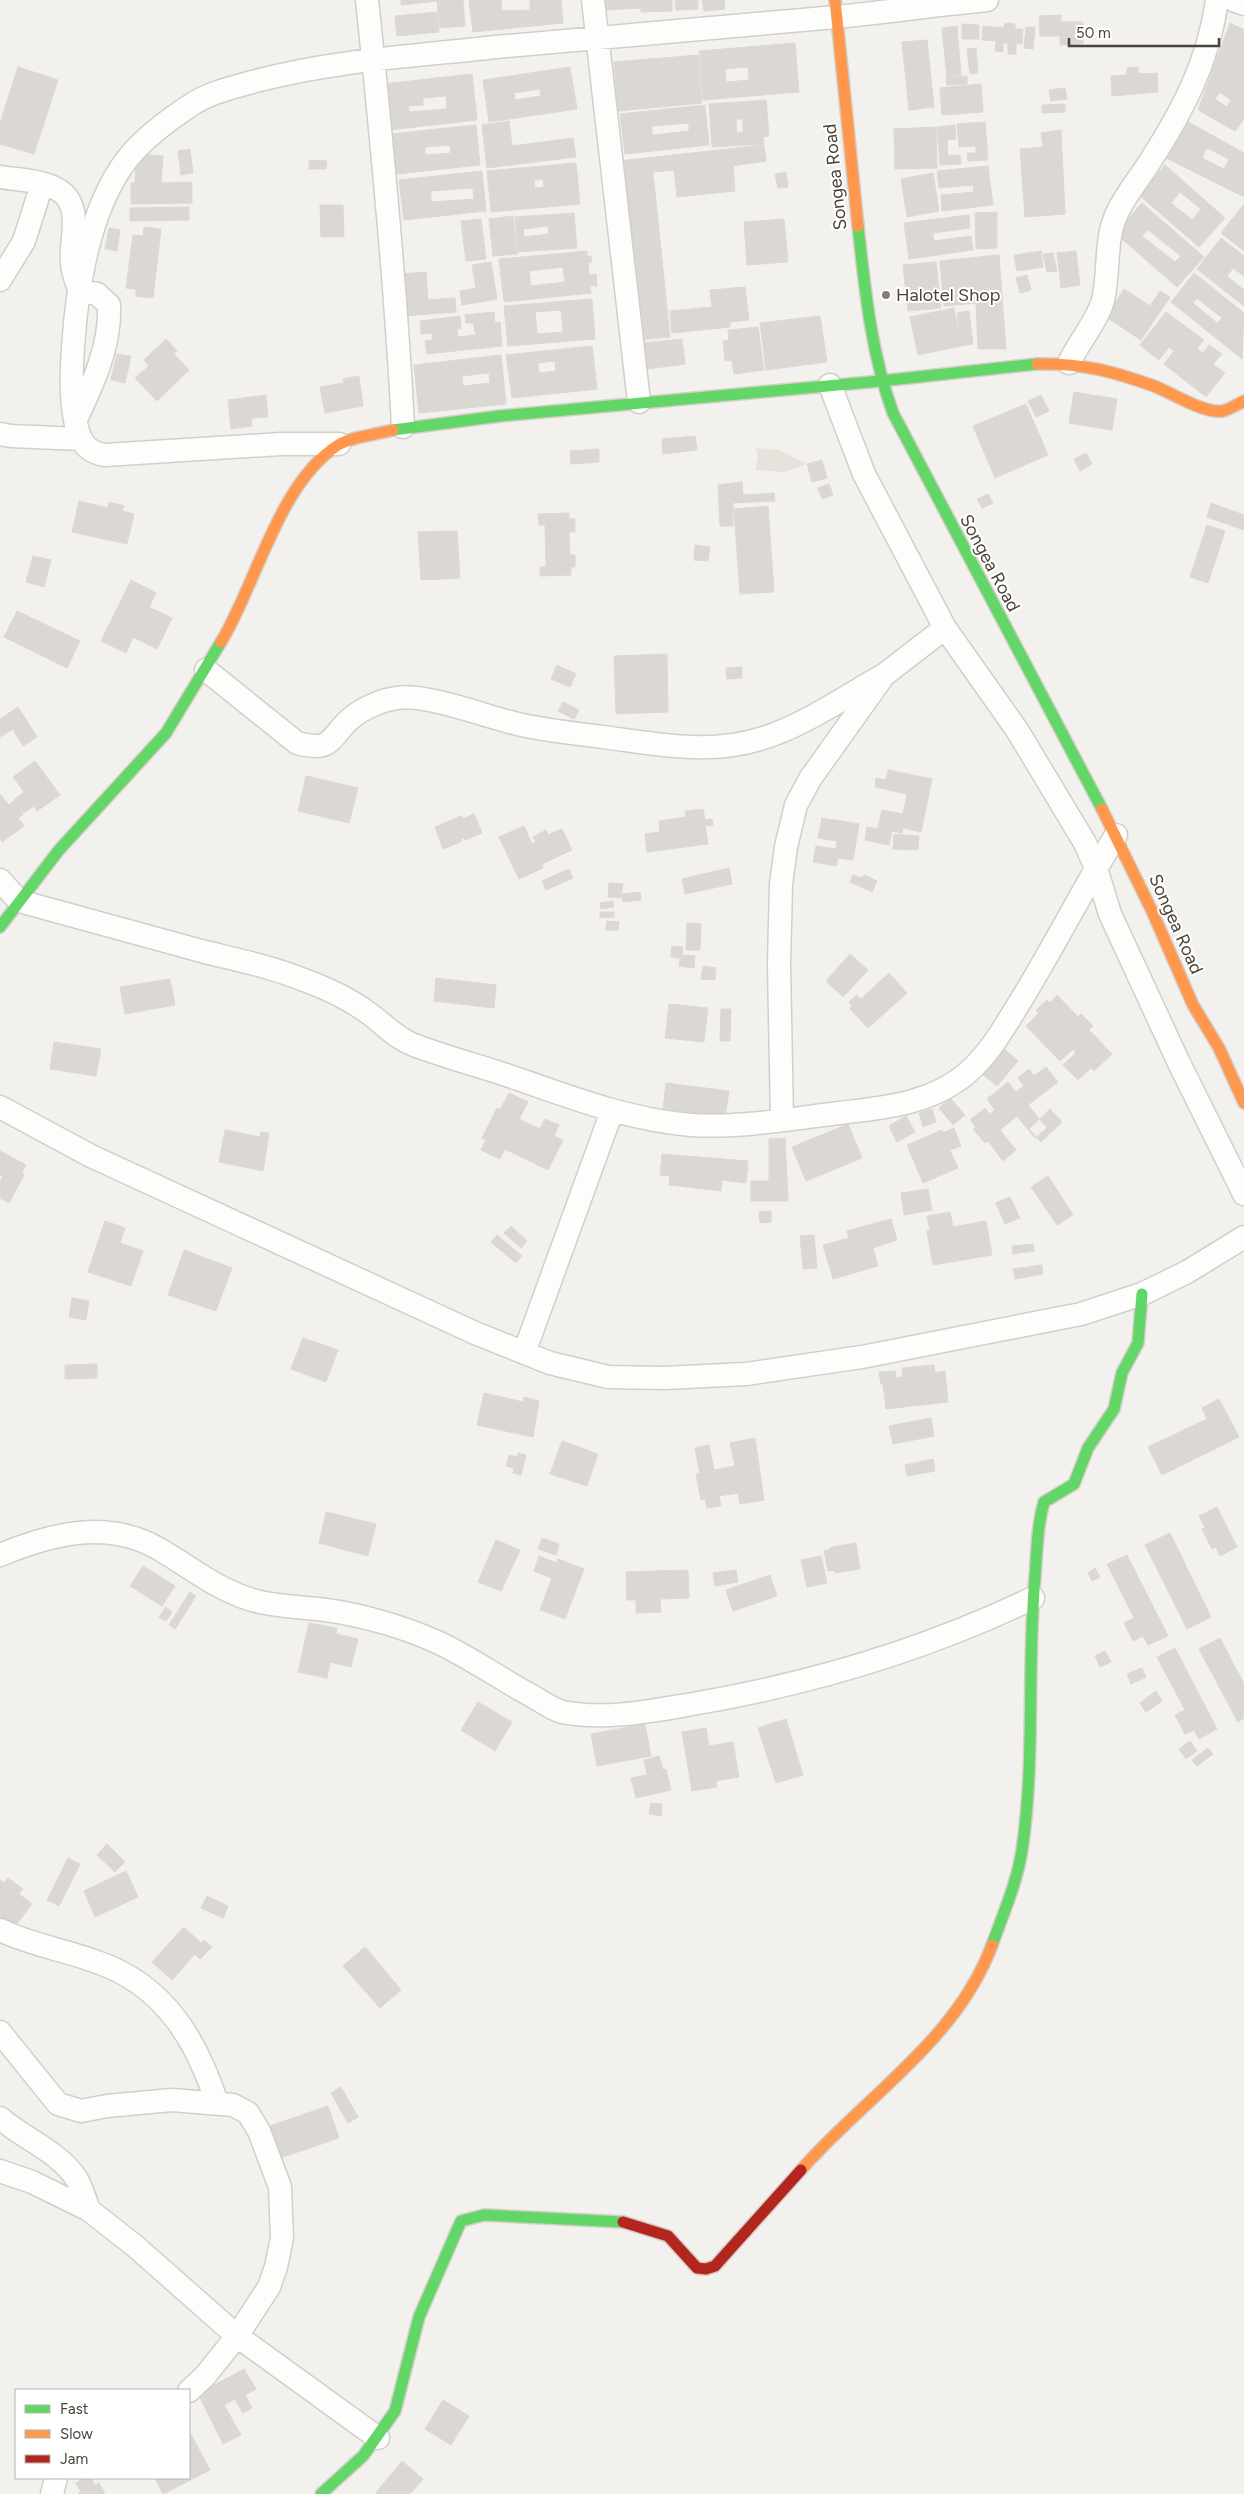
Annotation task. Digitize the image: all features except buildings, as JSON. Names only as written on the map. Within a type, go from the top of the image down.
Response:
[{"type":"main road","name":"Songea Road","points":[[836,8],[866,299],[881,380],[910,449],[1116,835],[1193,1005],[1218,1048],[1244,1102]]},
{"type":"main road","points":[[0,927],[59,850],[166,733],[206,670],[226,634],[288,502],[310,470],[339,444],[403,428],[639,402],[881,380],[1026,364],[1069,363],[1104,370],[1156,387],[1191,404],[1222,411],[1244,401]]},
{"type":"main road","points":[[321,2494],[363,2456],[378,2438],[395,2412],[419,2316],[461,2222],[484,2215],[626,2222],[668,2236],[697,2268],[706,2270],[715,2266],[735,2246],[816,2153],[917,2055],[956,2014],[984,1966],[1009,1899],[1022,1844],[1028,1766],[1033,1598],[1037,1535],[1042,1508],[1044,1502],[1074,1484],[1088,1448],[1114,1409],[1122,1373],[1138,1343],[1142,1294]]},
{"type":"street","points":[[367,0],[398,327],[403,428]]},
{"type":"street","points":[[593,0],[639,402]]},
{"type":"street","points":[[339,444],[282,444],[104,456],[94,452],[78,430],[72,371],[75,323],[80,290],[99,208],[111,184],[129,157],[157,130],[191,104],[232,87],[320,66],[596,37],[836,8],[987,0]]},
{"type":"street","points":[[1069,363],[1079,343],[1097,317],[1102,303],[1106,286],[1109,242],[1118,211],[1177,120],[1203,62],[1214,25],[1217,0]]},
{"type":"street","points":[[1233,0],[1244,4]]},
{"type":"street","points":[[0,177],[42,184],[60,191],[70,201],[74,210],[72,264],[80,290]]},
{"type":"street","points":[[0,280],[11,266],[24,241],[42,184]]},
{"type":"street","points":[[78,430],[110,325],[109,305],[98,294],[80,290]]},
{"type":"street","points":[[830,385],[864,474],[945,628],[1041,768],[1085,843],[1096,868],[1110,914],[1179,1063],[1244,1194]]},
{"type":"street","points":[[0,434],[11,436],[78,430]]},
{"type":"street","points":[[206,670],[297,744],[315,748],[332,741],[350,720],[377,703],[397,697],[434,702],[538,729],[660,745],[708,748],[735,746],[762,739],[800,722],[884,675],[945,628]]},
{"type":"street","points":[[782,1120],[779,928],[786,847],[796,805],[810,779],[884,675]]},
{"type":"street","points":[[0,880],[19,901],[254,963],[304,979],[345,997],[369,1013],[388,1030],[411,1044],[612,1111],[660,1122],[695,1125],[782,1120],[900,1104],[925,1098],[946,1088],[966,1074],[988,1052],[1000,1036],[1116,835]]},
{"type":"street","points":[[0,1108],[91,1156],[475,1333],[550,1364],[608,1377],[665,1378],[746,1374],[862,1357],[1082,1314],[1142,1294],[1187,1272],[1244,1237]]},
{"type":"street","points":[[524,1353],[612,1111]]},
{"type":"street","points":[[0,1556],[30,1543],[67,1533],[128,1536],[156,1548],[227,1591],[260,1602],[329,1611],[365,1619],[435,1641],[559,1711],[595,1715],[632,1715],[713,1701],[798,1682],[915,1646],[984,1622],[1033,1598]]},
{"type":"street","points":[[0,1932],[95,1961],[120,1970],[137,1980],[153,1994],[181,2026],[197,2051],[217,2104]]},
{"type":"street","points":[[0,2032],[58,2104],[81,2111],[107,2106],[172,2100],[233,2106],[248,2113],[259,2131],[280,2187],[282,2238],[276,2267],[269,2287],[237,2336],[190,2390]]},
{"type":"street","points":[[0,2118],[57,2158],[71,2172],[77,2179],[89,2210]]},
{"type":"street","points":[[0,2171],[32,2182],[89,2210],[142,2252],[237,2336],[378,2438]]},
{"type":"street","points":[[52,2494],[56,2479]]},
{"type":"shaded area","points":[[756,448],[779,450],[807,464],[785,472],[755,470],[758,457]]},
{"type":"traffic: fast","points":[[858,226],[866,297],[874,344],[885,390],[893,413],[1102,809]]},
{"type":"traffic: fast","points":[[393,430],[500,416],[881,381],[1037,364]]},
{"type":"traffic: fast","points":[[0,927],[59,850],[166,733],[221,642]]},
{"type":"traffic: fast","points":[[992,1945],[1015,1882],[1021,1856],[1027,1810],[1031,1643],[1038,1539],[1044,1502],[1074,1484],[1088,1448],[1114,1409],[1122,1373],[1138,1343],[1142,1294]]},
{"type":"traffic: fast","points":[[321,2494],[363,2456],[395,2411],[419,2317],[461,2221],[484,2215],[623,2222]]},
{"type":"traffic: slow","points":[[835,0],[858,226]]},
{"type":"traffic: slow","points":[[1037,364],[1068,365],[1110,372],[1154,386],[1198,406],[1215,411],[1226,410],[1244,401]]},
{"type":"traffic: slow","points":[[221,642],[234,618],[270,536],[299,484],[317,462],[343,442],[393,430]]},
{"type":"traffic: slow","points":[[1102,809],[1152,911],[1193,1005],[1219,1048],[1244,1103]]},
{"type":"traffic: slow","points":[[801,2170],[826,2143],[908,2065],[957,2010],[976,1979],[992,1945]]},
{"type":"traffic: jam","points":[[623,2222],[668,2236],[697,2268],[706,2269],[715,2266],[801,2170]]},
{"type":"place","name":"Halotel Shop","points":[[886,295]]}]
